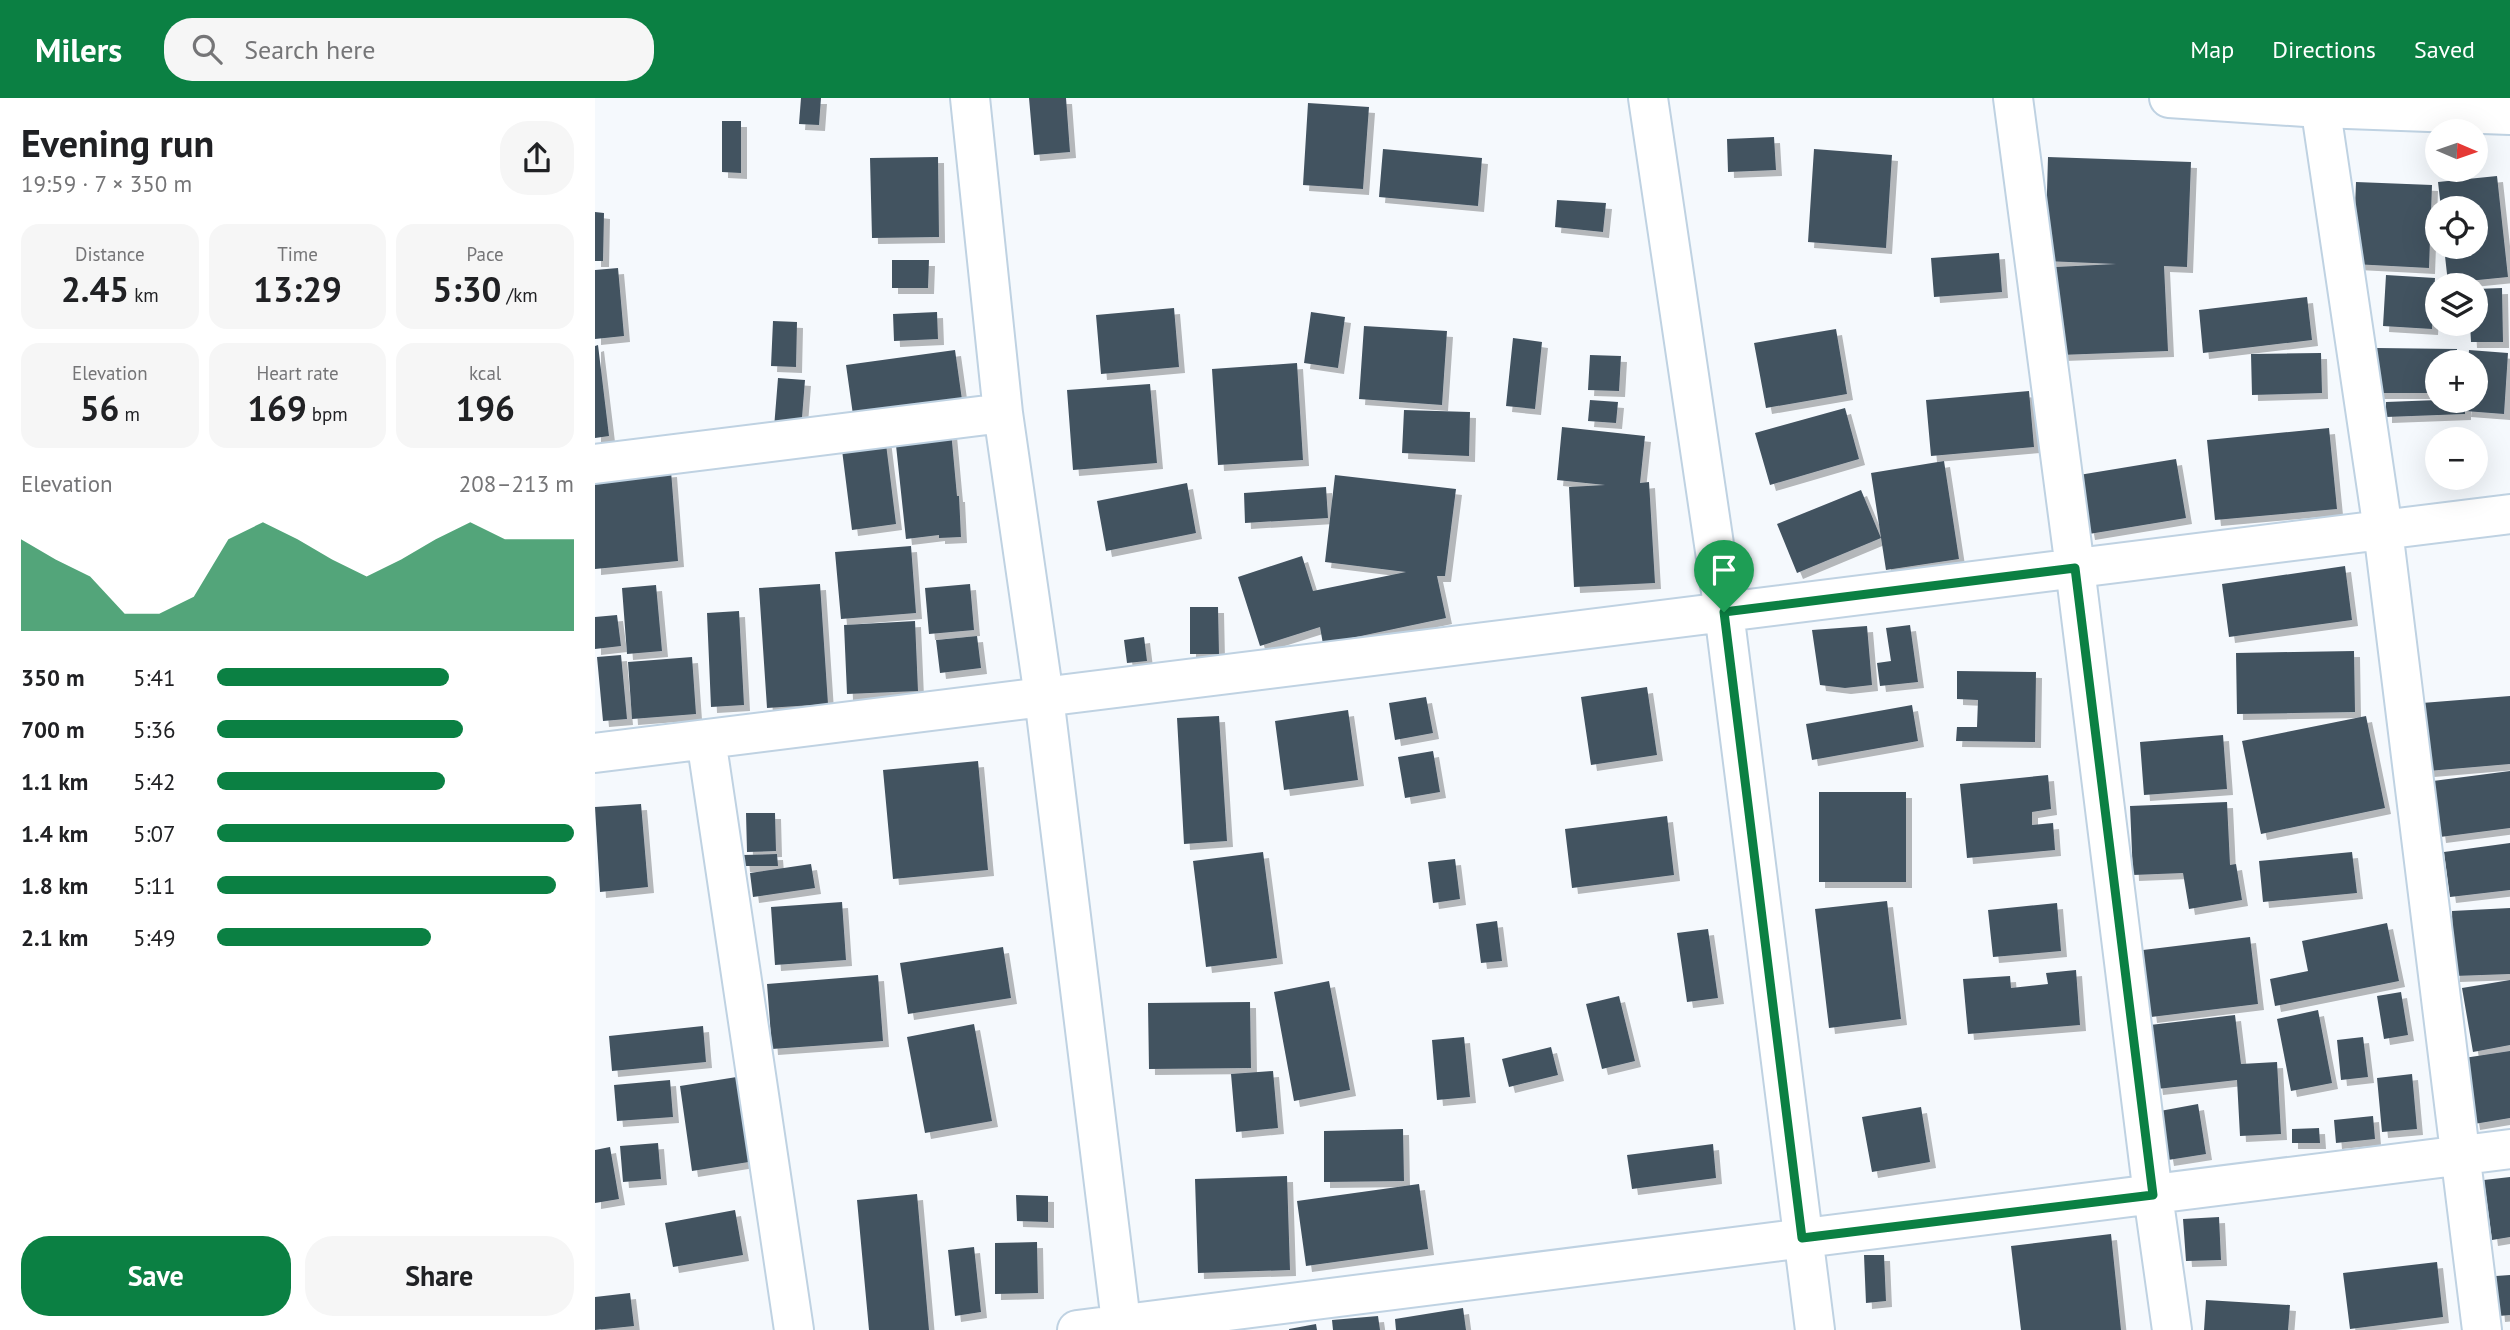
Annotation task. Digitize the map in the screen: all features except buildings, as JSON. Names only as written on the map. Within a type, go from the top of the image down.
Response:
[{"type":"street","points":[[970,98],[1003,414],[1044,697],[1121,1327]]},
{"type":"street","points":[[1648,98],[1724,612],[1815,1330]]},
{"type":"street","points":[[2013,98],[2172,1330]]},
{"type":"street","points":[[2169,98],[2320,103],[2510,115]]},
{"type":"street","points":[[2320,103],[2383,530],[2482,1330]]},
{"type":"street","points":[[595,464],[1003,414]]},
{"type":"street","points":[[595,753],[2510,514]]},
{"type":"street","points":[[706,739],[794,1330]]},
{"type":"street","points":[[1077,1330],[1121,1327],[2510,1149]]},
{"type":"route","points":[[2075,568],[2153,1195],[1802,1238],[1724,612],[2075,568]]}]
